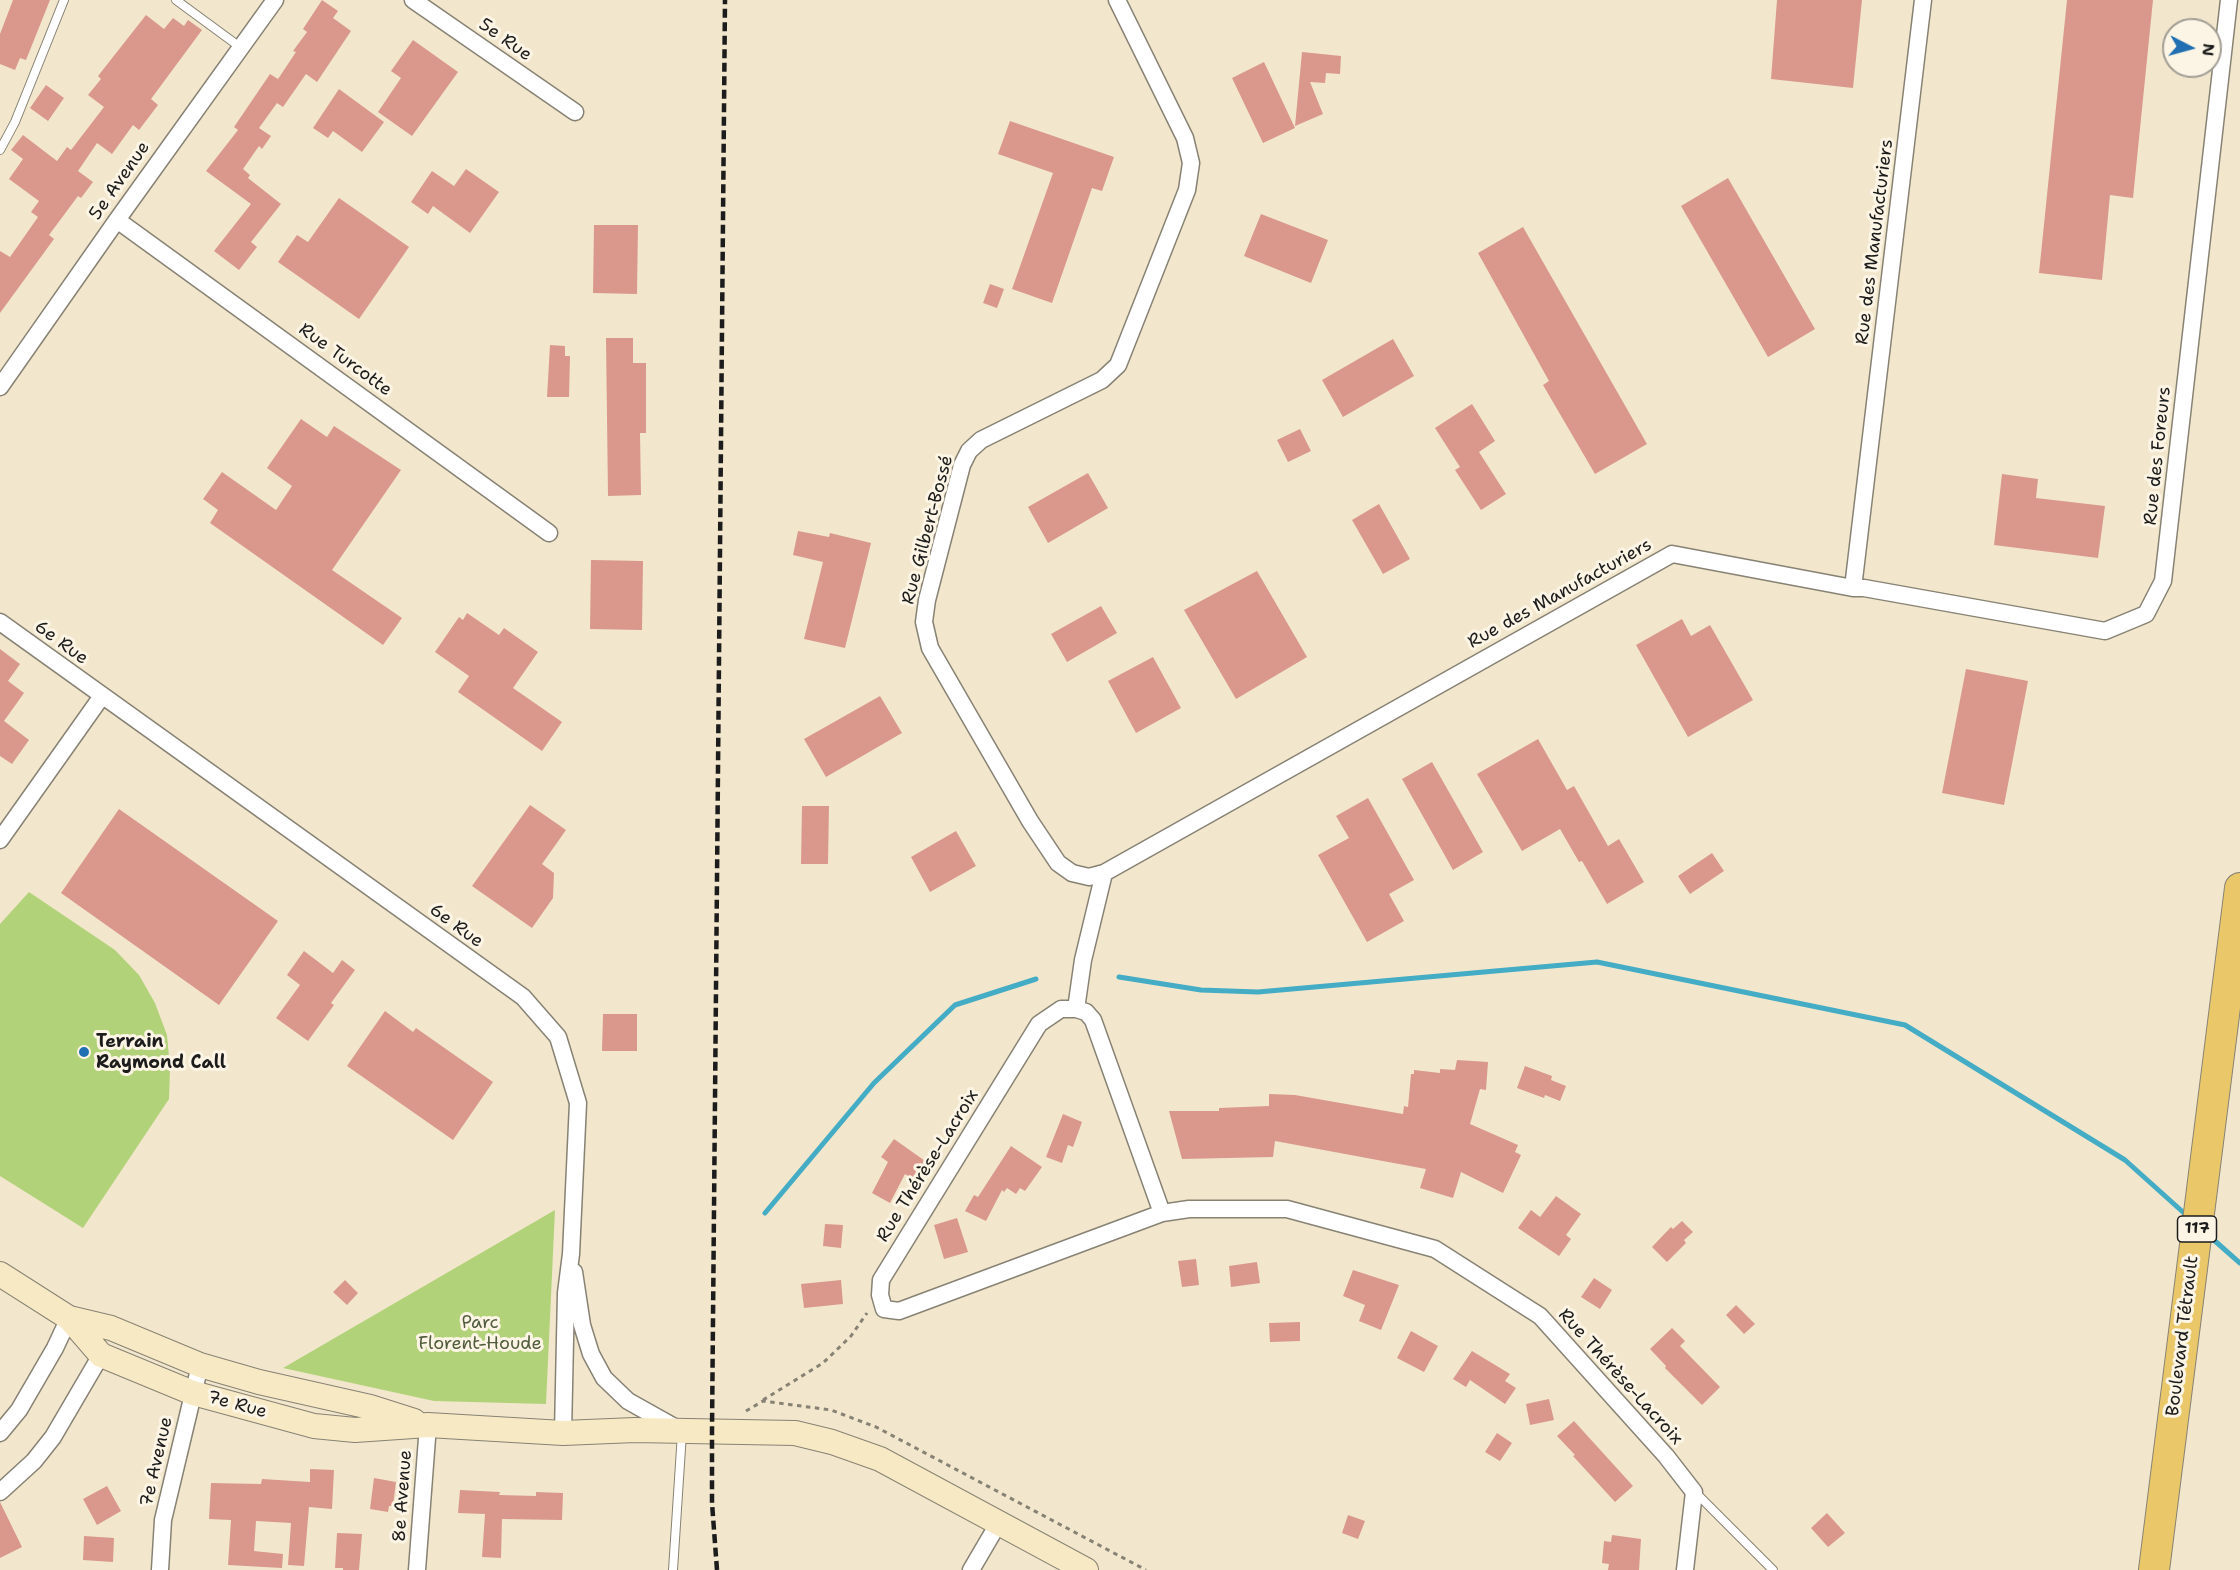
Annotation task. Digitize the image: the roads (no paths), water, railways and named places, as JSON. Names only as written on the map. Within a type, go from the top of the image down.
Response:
[{"type":"highway","name":"Boulevard Tétrault","points":[[2154,1570],[2240,888]]},
{"type":"main road","name":"7e Rue","points":[[0,1274],[69,1318],[101,1355],[193,1393],[314,1426],[355,1430],[428,1425],[563,1433],[635,1430],[795,1433],[832,1442],[880,1459],[1086,1570]]},
{"type":"main road","name":"7e Rue","points":[[69,1318],[111,1328],[200,1365],[259,1382],[370,1407],[428,1425]]},
{"type":"street","name":"5e Avenue","points":[[0,387],[275,0]]},
{"type":"street","name":"5e Rue","points":[[413,0],[575,112]]},
{"type":"street","name":"Rue Gilbert-Bossé","points":[[1058,863],[1024,811],[930,648],[924,622],[927,600],[962,465],[969,451],[981,440],[1102,380],[1118,365],[1187,190],[1191,163],[1185,138],[1117,0]]},
{"type":"street","name":"Rue des Manufacturiers","points":[[1058,863],[1072,873],[1089,878],[1104,873],[1672,554],[1853,588],[1923,0]]},
{"type":"street","name":"Rue des Foreurs","points":[[1853,588],[1864,588],[2104,631],[2146,614],[2163,581],[2229,0]]},
{"type":"street","name":"Rue Turcotte","points":[[117,220],[549,533]]},
{"type":"street","name":"6e Rue","points":[[0,622],[523,997],[558,1037],[578,1103],[571,1254],[566,1293],[563,1433]]},
{"type":"street","points":[[0,840],[102,696]]},
{"type":"street","points":[[1104,873],[1083,960],[1076,1009],[1086,1012],[1093,1020],[1162,1213]]},
{"type":"street","name":"Rue Thérèse-Lacroix","points":[[1076,1009],[1061,1009],[1039,1024],[881,1280],[879,1294],[884,1309],[899,1311],[1162,1213],[1189,1209],[1287,1209],[1435,1249],[1540,1316],[1665,1456],[1694,1492]]},
{"type":"street","points":[[571,1254],[582,1324],[591,1354],[604,1378],[628,1401],[682,1431]]},
{"type":"street","points":[[0,1433],[19,1410],[55,1348],[69,1318]]},
{"type":"street","points":[[0,1492],[34,1461],[46,1445],[101,1355]]},
{"type":"street","name":"7e Avenue","points":[[160,1570],[163,1520],[200,1365]]},
{"type":"street","name":"8e Avenue","points":[[417,1570],[428,1425]]},
{"type":"street","points":[[1685,1570],[1694,1492]]},
{"type":"street","points":[[971,1570],[998,1524]]},
{"type":"lane","points":[[0,150],[15,122],[64,0]]},
{"type":"lane","points":[[176,0],[240,47]]},
{"type":"lane","points":[[673,1570],[682,1431]]},
{"type":"lane","points":[[1694,1492],[1773,1570]]},
{"type":"waterway","points":[[1119,977],[1201,990],[1258,992],[1597,962],[1905,1025],[2125,1160],[2184,1213]]},
{"type":"waterway","points":[[765,1213],[874,1083],[955,1005],[1036,979]]},
{"type":"waterway","points":[[2215,1241],[2240,1263]]},
{"type":"railway","points":[[717,1570],[712,1503],[712,1430],[725,0]]},
{"type":"place","name":"Terrain Raymond Call","points":[[84,1052]]},
{"type":"park label","name":"Parc Florent-Houde","points":[[480,1333]]}]
